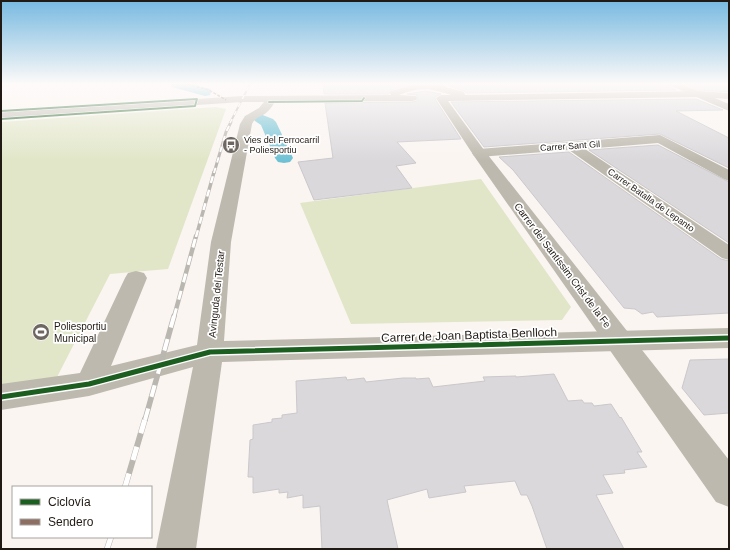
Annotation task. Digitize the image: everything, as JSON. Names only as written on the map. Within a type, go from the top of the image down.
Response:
[{"type":"street","points":[[1,115],[87,110]]},
{"type":"street","name":"Avinguda del Testar","points":[[176,549],[210,352],[222,242],[246,124],[249,118],[263,110]]},
{"type":"street","name":"Carrer del Santíssim Crist de la Fe","points":[[450,110],[479,153],[729,489]]},
{"type":"street","name":"Carrer Sant Gil","points":[[479,153],[660,139],[729,176]]},
{"type":"street","name":"Carrer Batalla de Lepanto","points":[[572,146],[729,254]]},
{"type":"street","points":[[89,384],[136,278]]},
{"type":"street","name":"Carrer de Joan Baptista Benlloch","points":[[1,397],[89,384],[210,352],[729,338]]},
{"type":"green space","points":[[178,110],[226,110],[168,269],[110,274],[56,379],[1,386],[1,122]]},
{"type":"green space","points":[[481,179],[571,307],[562,320],[351,324],[300,203]]},
{"type":"building","points":[[326,110],[442,110],[461,139],[397,142],[416,163],[396,166],[412,188],[314,200],[298,162],[333,158]]},
{"type":"building","points":[[457,110],[722,110],[676,111],[729,138],[729,168],[660,134],[484,147]]},
{"type":"building","points":[[658,145],[729,182],[729,243],[589,150]]},
{"type":"building","points":[[569,152],[721,259],[729,261],[729,313],[657,317],[653,312],[642,314],[635,309],[624,308],[513,170],[499,157]]},
{"type":"building","points":[[729,359],[729,413],[704,415],[682,388],[690,360]]},
{"type":"building","points":[[554,374],[568,401],[582,400],[584,403],[592,403],[594,406],[611,404],[620,418],[621,417],[642,452],[637,452],[647,467],[624,470],[625,473],[603,475],[613,493],[596,495],[624,549],[547,549],[527,495],[521,495],[515,481],[464,486],[466,492],[429,498],[427,489],[387,500],[398,549],[322,549],[320,506],[303,508],[303,495],[287,498],[288,492],[279,493],[279,489],[253,493],[253,477],[248,477],[250,440],[253,439],[253,425],[272,422],[272,419],[282,418],[282,415],[297,413],[296,381],[346,377],[347,380],[364,378],[366,382],[403,378],[429,378],[433,387],[485,381],[483,377],[516,377]]},
{"type":"waterway","points":[[260,118],[268,122],[284,158]]},
{"type":"railway","points":[[230,123],[237,110]]},
{"type":"railway","points":[[214,173],[226,132],[231,122]]},
{"type":"railway","points":[[196,237],[214,172]]},
{"type":"railway","points":[[174,317],[196,236]]},
{"type":"railway","points":[[145,420],[174,316]]},
{"type":"railway","points":[[125,486],[145,419]]},
{"type":"railway","points":[[107,549],[111,538]]},
{"type":"cycle path","points":[[1,111],[23,110]]},
{"type":"cycle path","points":[[1,119],[140,110]]},
{"type":"cycle path","points":[[1,397],[89,384],[210,352],[729,338]]},
{"type":"place","name":"Vies del Ferrocarril - Poliesportiu","points":[[231,145]]},
{"type":"place","name":"Poliesportiu Municipal","points":[[41,332]]}]
